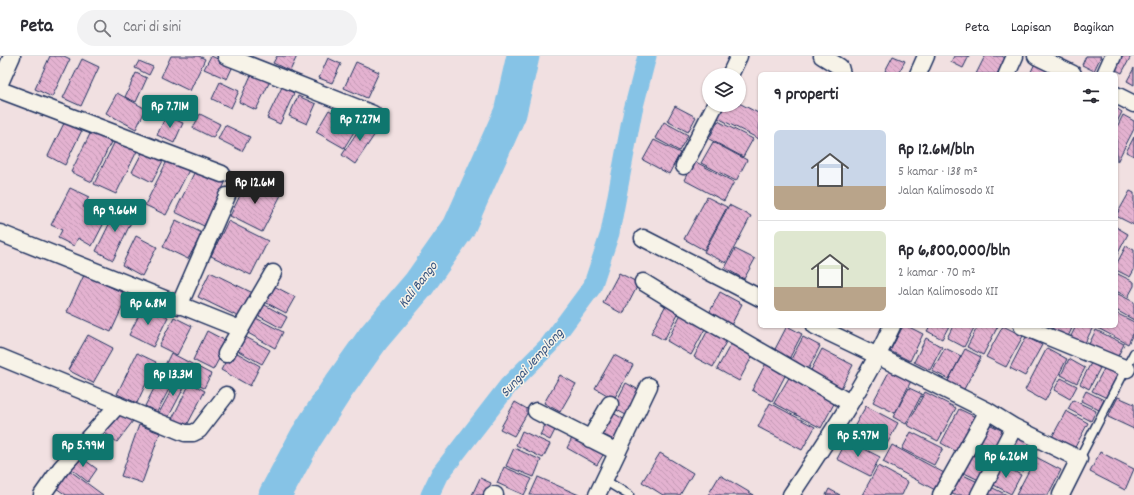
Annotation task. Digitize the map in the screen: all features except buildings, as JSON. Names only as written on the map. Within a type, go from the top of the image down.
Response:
[{"type":"street","points":[[0,83],[12,56]]},
{"type":"street","points":[[226,56],[373,114]]},
{"type":"street","points":[[733,68],[739,56]]},
{"type":"street","points":[[822,56],[840,67],[841,72]]},
{"type":"street","points":[[919,72],[926,56]]},
{"type":"street","points":[[1008,72],[1016,56]]},
{"type":"street","points":[[1106,72],[1113,56]]},
{"type":"street","points":[[1042,57],[1069,72]]},
{"type":"street","points":[[0,90],[222,174]]},
{"type":"street","points":[[1118,96],[1134,104]]},
{"type":"street","points":[[684,166],[711,112]]},
{"type":"street","points":[[179,306],[227,196]]},
{"type":"street","points":[[0,233],[179,306],[240,329]]},
{"type":"street","points":[[643,238],[758,297]]},
{"type":"street","points":[[226,354],[274,273]]},
{"type":"street","points":[[643,282],[850,404]]},
{"type":"street","points":[[819,328],[988,411],[1014,427],[1079,459],[1061,495]]},
{"type":"street","points":[[791,495],[850,404],[878,356],[891,328]]},
{"type":"street","points":[[1027,328],[1127,369]]},
{"type":"street","points":[[0,356],[177,430],[192,433],[199,430],[226,395]]},
{"type":"street","points":[[597,495],[649,386]]},
{"type":"street","points":[[590,439],[610,404]]},
{"type":"street","points":[[42,495],[61,468],[118,405]]},
{"type":"street","points":[[536,411],[617,452]]},
{"type":"street","points":[[940,495],[988,411]]},
{"type":"street","points":[[980,495],[1014,427]]},
{"type":"lane","points":[[1079,459],[1134,353]]},
{"type":"lane","points":[[604,480],[629,495]]},
{"type":"waterway","name":"Kali Bango","points":[[275,495],[306,437],[337,389],[374,337],[419,284],[459,227],[510,113],[523,56]]},
{"type":"waterway","name":"Sungai Jemplong","points":[[430,495],[440,474],[508,386],[549,345],[592,287],[610,233],[633,110],[647,56]]}]
